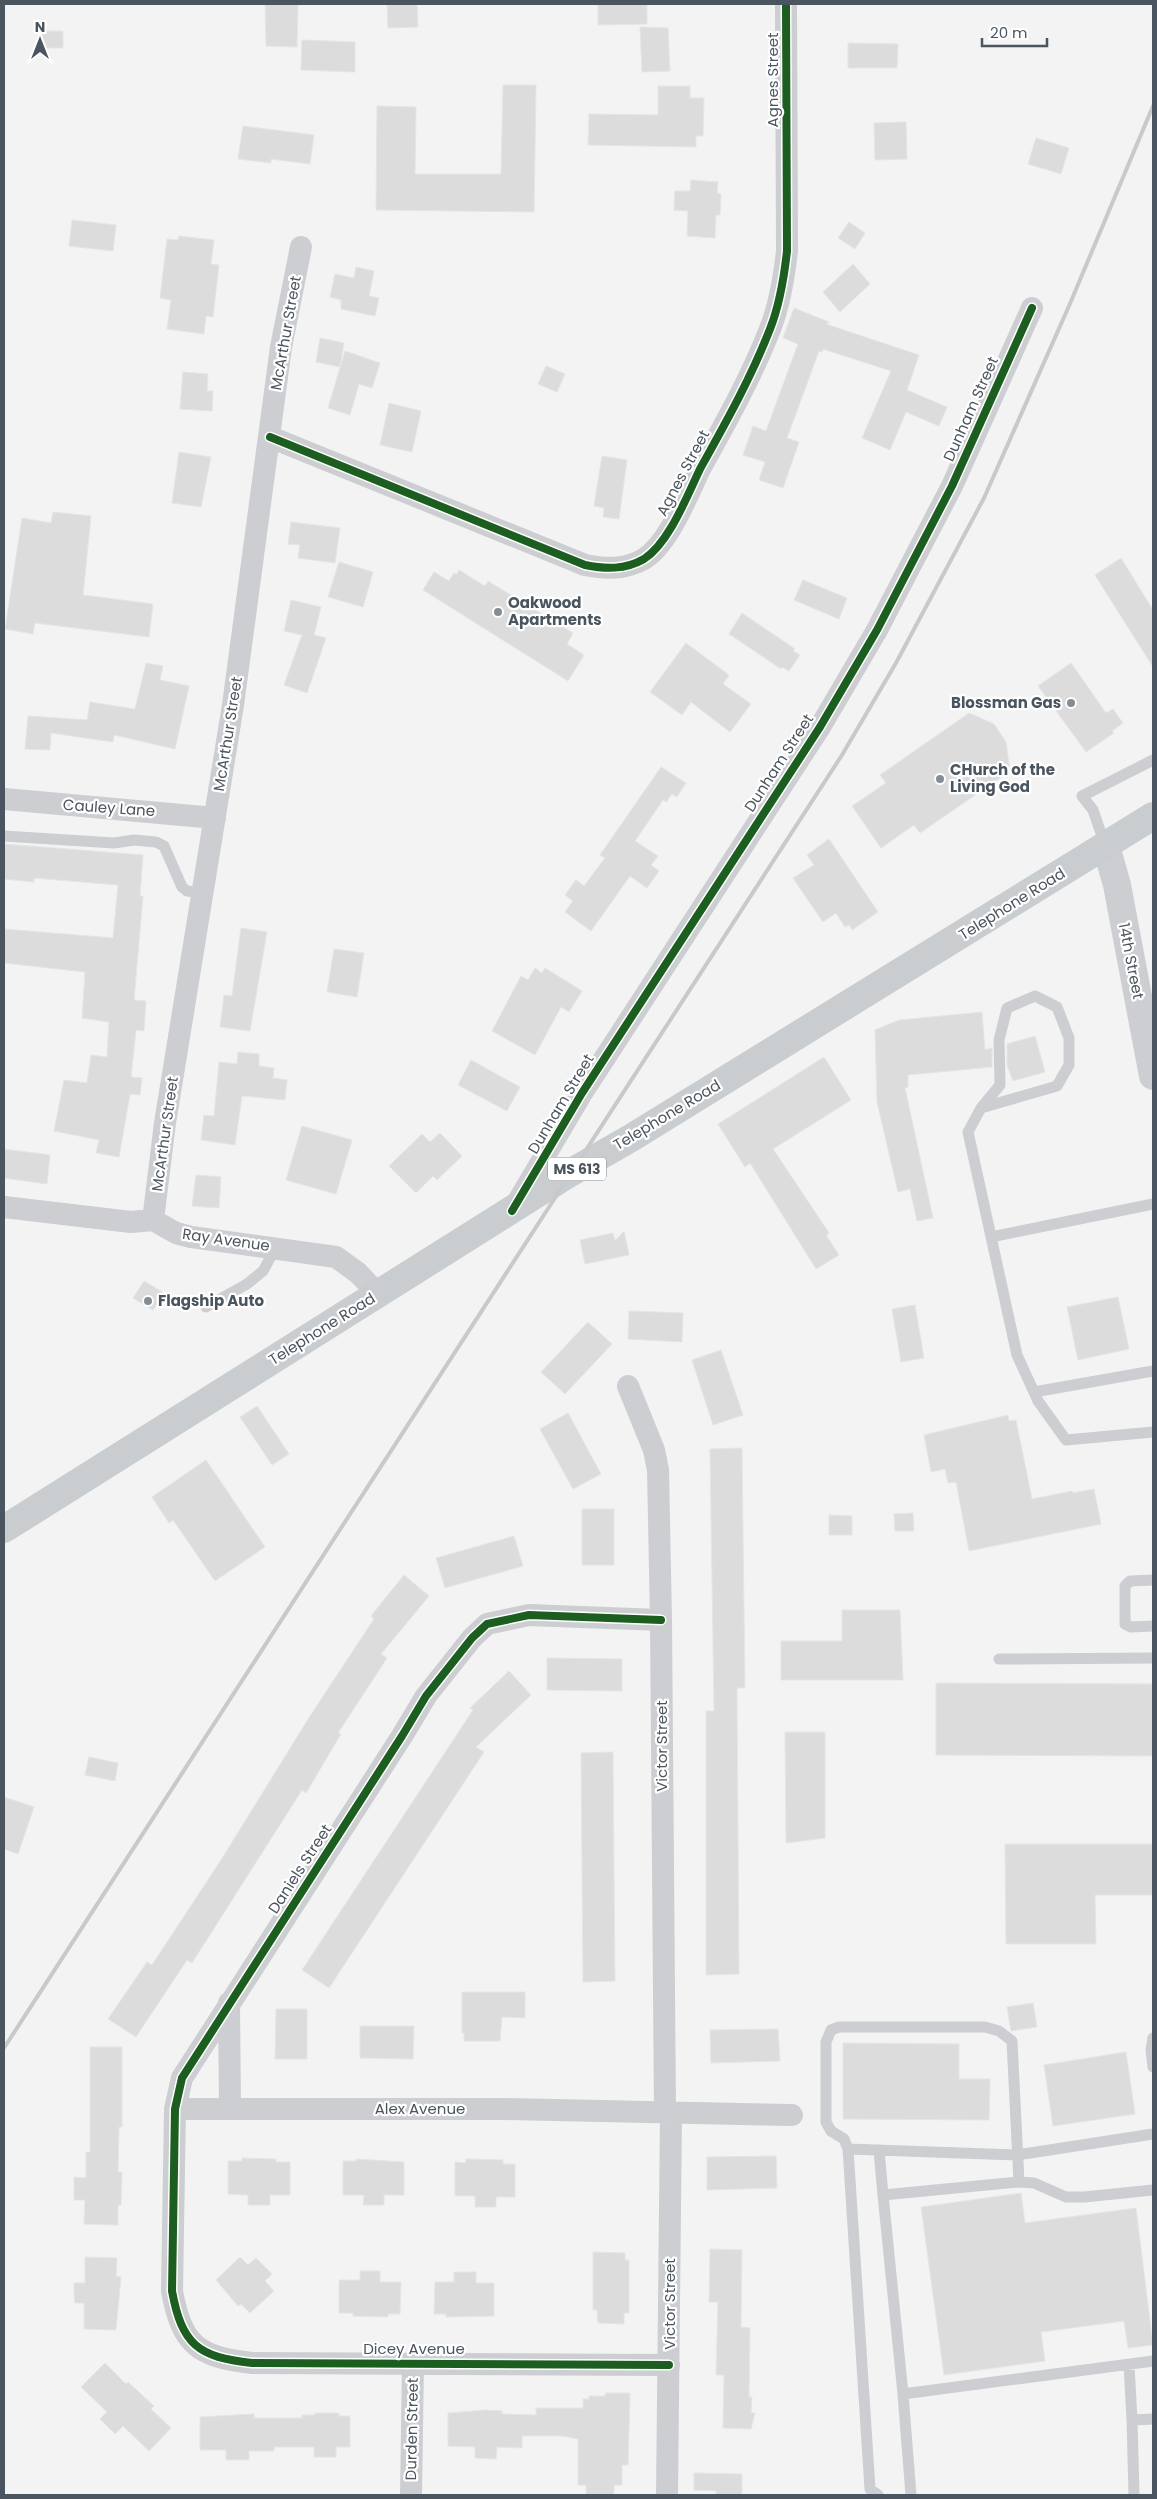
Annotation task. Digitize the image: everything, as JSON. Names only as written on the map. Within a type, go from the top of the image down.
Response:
[{"type":"main road","name":"Telephone Road","points":[[4,1529],[570,1173],[631,1138],[1153,816]]},
{"type":"street","name":"Agnes Street","points":[[270,437],[585,565],[608,569],[625,566],[644,558],[658,546],[671,526],[731,411],[770,329],[782,290],[788,252],[786,4]]},
{"type":"street","name":"McArthur Street","points":[[153,1220],[165,1122],[215,818],[282,347],[301,247]]},
{"type":"street","name":"Dunham Street","points":[[512,1211],[582,1093],[820,727],[877,630],[952,486],[1032,308]]},
{"type":"street","name":"Cauley Lane","points":[[4,799],[215,818]]},
{"type":"street","name":"14th Street","points":[[1106,846],[1117,885],[1153,1076]]},
{"type":"street","points":[[4,1207],[131,1222],[153,1220]]},
{"type":"street","name":"Ray Avenue","points":[[153,1220],[176,1233],[192,1237],[276,1247],[336,1257],[358,1273],[378,1294]]},
{"type":"street","name":"Victor Street","points":[[628,1386],[654,1450],[658,1470],[668,2112],[669,2365],[667,2495]]},
{"type":"street","name":"Daniels Street","points":[[177,2320],[172,2291],[175,2108],[182,2078],[426,1696],[472,1638],[488,1624],[530,1615],[661,1620]]},
{"type":"street","points":[[229,2003],[230,2108]]},
{"type":"street","name":"Alex Avenue","points":[[175,2108],[668,2112],[792,2115]]},
{"type":"street","name":"Dicey Avenue","points":[[177,2320],[189,2341],[208,2354],[226,2361],[252,2364],[412,2362],[669,2365]]},
{"type":"street","name":"Durden Street","points":[[411,2495],[412,2362]]},
{"type":"lane","points":[[1106,846],[1093,810],[1082,796],[1153,760]]},
{"type":"lane","points":[[4,836],[114,843],[134,840],[156,842],[164,846],[182,887],[187,891],[203,892]]},
{"type":"lane","points":[[981,1108],[1057,1086],[1069,1065],[1069,1038],[1057,1007],[1036,996],[1007,1008],[999,1040],[1000,1084],[981,1108],[968,1132],[1017,1355],[1034,1392],[1066,1440],[1153,1432]]},
{"type":"lane","points":[[991,1237],[1153,1204]]},
{"type":"lane","points":[[206,1307],[247,1284],[263,1272],[276,1247]]},
{"type":"lane","points":[[1034,1392],[1153,1371]]},
{"type":"lane","points":[[1153,1580],[1130,1581],[1125,1586],[1125,1624],[1131,1627],[1153,1626]]},
{"type":"lane","points":[[999,1660],[1153,1658]]},
{"type":"lane","points":[[878,2495],[870,2489],[848,2149],[844,2139],[831,2131],[826,2122],[826,2042],[831,2030],[839,2027],[985,2027],[999,2031],[1012,2041],[1019,2182]]},
{"type":"lane","points":[[1153,2038],[1150,2050],[1153,2067]]},
{"type":"lane","points":[[848,2149],[1017,2155],[1153,2134]]},
{"type":"lane","points":[[879,2150],[911,2495]]},
{"type":"lane","points":[[883,2195],[1019,2182],[1034,2183],[1066,2197],[1084,2198],[1153,2190]]},
{"type":"lane","points":[[903,2394],[1153,2361]]},
{"type":"lane","points":[[1128,2364],[1134,2495]]},
{"type":"lane","points":[[1132,2420],[1153,2419]]},
{"type":"building","points":[[265,4],[298,4],[297,47],[266,46]]},
{"type":"building","points":[[387,4],[417,4],[418,27],[388,28]]},
{"type":"building","points":[[598,4],[647,4],[647,24],[598,25]]},
{"type":"building","points":[[640,27],[668,28],[670,71],[642,72]]},
{"type":"building","points":[[42,31],[63,31],[63,48],[42,48]]},
{"type":"building","points":[[302,40],[355,42],[355,72],[301,70]]},
{"type":"building","points":[[848,43],[898,44],[897,68],[848,68]]},
{"type":"building","points":[[503,85],[536,85],[534,212],[376,210],[377,106],[416,107],[415,174],[501,174]]},
{"type":"building","points":[[658,86],[690,86],[690,98],[704,98],[703,136],[696,136],[696,147],[588,145],[589,114],[658,115]]},
{"type":"building","points":[[906,122],[907,159],[875,160],[874,123]]},
{"type":"building","points":[[243,126],[314,135],[310,164],[271,159],[271,163],[238,159]]},
{"type":"building","points":[[1036,138],[1069,148],[1061,174],[1028,164]]},
{"type":"building","points":[[691,180],[718,182],[717,193],[721,194],[720,215],[716,215],[715,238],[687,236],[688,211],[674,210],[675,191],[690,191]]},
{"type":"building","points":[[72,220],[116,225],[113,251],[69,246]]},
{"type":"building","points":[[849,222],[865,233],[855,249],[838,238]]},
{"type":"building","points":[[179,236],[214,240],[211,264],[219,265],[213,317],[206,316],[204,334],[167,329],[171,300],[160,298],[167,239],[178,240]]},
{"type":"building","points":[[853,264],[870,284],[840,312],[823,292]]},
{"type":"building","points":[[356,267],[374,271],[369,296],[379,298],[375,316],[341,309],[341,300],[330,297],[335,274],[354,278]]},
{"type":"building","points":[[794,308],[829,322],[826,324],[919,355],[907,390],[947,407],[939,426],[906,412],[890,450],[862,438],[891,371],[823,349],[822,352],[819,351],[787,438],[799,442],[783,488],[759,480],[765,462],[743,455],[753,426],[766,431],[798,344],[783,338]]},
{"type":"building","points":[[320,338],[344,343],[340,367],[316,362]]},
{"type":"building","points":[[345,351],[380,363],[372,388],[359,384],[350,415],[328,408]]},
{"type":"building","points":[[546,366],[565,374],[557,392],[538,384]]},
{"type":"building","points":[[183,372],[208,374],[207,391],[213,391],[212,411],[180,409]]},
{"type":"building","points":[[389,403],[421,411],[412,452],[380,445]]},
{"type":"building","points":[[179,452],[211,457],[201,507],[172,503]]},
{"type":"building","points":[[602,456],[627,460],[619,519],[603,517],[604,508],[594,506]]},
{"type":"building","points":[[53,512],[91,516],[83,595],[153,604],[149,637],[35,623],[33,634],[5,629],[22,518],[51,523]]},
{"type":"building","points":[[291,522],[340,528],[335,563],[298,558],[300,545],[288,544]]},
{"type":"building","points":[[1121,558],[1153,610],[1153,667],[1095,575]]},
{"type":"building","points":[[339,562],[373,572],[363,607],[328,597]]},
{"type":"building","name":"Oakwood Apartments","points":[[459,570],[485,586],[488,581],[573,633],[567,644],[584,655],[568,681],[423,590],[434,572],[449,581],[454,573],[457,574]]},
{"type":"building","points":[[803,580],[847,598],[839,619],[794,600]]},
{"type":"building","points":[[291,600],[321,607],[314,635],[326,638],[307,693],[284,685],[302,635],[284,631]]},
{"type":"building","points":[[742,613],[795,649],[793,651],[800,655],[789,671],[782,667],[781,669],[729,634]]},
{"type":"building","points":[[686,643],[729,675],[723,684],[751,704],[730,732],[691,702],[682,715],[650,692]]},
{"type":"building","points":[[146,663],[163,666],[160,680],[189,686],[175,749],[114,735],[113,742],[51,733],[50,750],[25,749],[28,716],[87,720],[90,702],[135,709]]},
{"type":"building","name":"Blossman Gas","points":[[1071,663],[1106,713],[1113,709],[1123,723],[1112,731],[1114,733],[1086,752],[1038,686]]},
{"type":"building","name":"CHurch of the Living God","points":[[969,713],[994,724],[1006,742],[1010,771],[920,833],[914,825],[881,848],[852,806],[886,783],[880,775]]},
{"type":"building","points":[[661,767],[686,783],[677,797],[672,794],[666,802],[663,800],[635,841],[658,856],[651,865],[659,871],[647,888],[630,876],[591,931],[565,912],[573,901],[565,895],[576,880],[584,886],[605,858],[600,855]]},
{"type":"building","points":[[829,839],[878,912],[852,930],[849,925],[845,927],[836,913],[823,922],[793,878],[814,865],[807,855]]},
{"type":"building","points":[[4,844],[143,855],[140,896],[143,896],[134,1000],[146,1001],[144,1031],[136,1030],[131,1077],[142,1078],[140,1095],[130,1094],[119,1157],[96,1153],[99,1140],[54,1131],[64,1080],[87,1083],[91,1055],[107,1057],[109,1022],[82,1018],[85,972],[4,963],[4,929],[113,938],[118,885],[34,878],[34,882],[4,879]]},
{"type":"building","points":[[241,928],[267,932],[250,1031],[220,1027],[224,995],[232,996]]},
{"type":"building","points":[[334,949],[364,953],[357,997],[327,992]]},
{"type":"building","points":[[535,968],[542,973],[545,968],[582,991],[569,1012],[561,1007],[535,1055],[492,1031],[521,976],[528,980]]},
{"type":"building","points":[[982,1012],[985,1050],[992,1048],[992,1067],[908,1075],[908,1087],[905,1088],[933,1218],[917,1221],[910,1189],[898,1192],[877,1102],[875,1030],[899,1020]]},
{"type":"building","points":[[1035,1036],[1045,1072],[1013,1081],[1007,1065],[1007,1044]]},
{"type":"building","points":[[238,1052],[259,1054],[259,1066],[274,1068],[273,1078],[287,1080],[285,1100],[242,1096],[235,1145],[201,1140],[204,1115],[214,1116],[219,1062],[237,1064]]},
{"type":"building","points":[[824,1057],[851,1100],[773,1149],[829,1233],[826,1235],[839,1255],[816,1269],[750,1163],[745,1167],[718,1124]]},
{"type":"building","points":[[471,1060],[520,1087],[507,1111],[458,1085]]},
{"type":"building","points":[[302,1126],[352,1140],[336,1194],[286,1180]]},
{"type":"building","points":[[440,1133],[462,1156],[437,1180],[433,1176],[416,1193],[389,1166],[422,1134],[430,1142]]},
{"type":"building","points":[[4,1149],[50,1155],[47,1184],[4,1178]]},
{"type":"building","points":[[196,1175],[221,1177],[219,1208],[192,1206]]},
{"type":"building","points":[[624,1231],[629,1255],[585,1264],[580,1240],[613,1233],[615,1241]]},
{"type":"building","name":"Flagship Auto","points":[[144,1281],[164,1293],[153,1310],[133,1298]]},
{"type":"building","points":[[1118,1297],[1129,1349],[1078,1360],[1067,1307]]},
{"type":"building","points":[[915,1305],[924,1358],[901,1362],[892,1309]]},
{"type":"building","points":[[629,1311],[683,1313],[682,1342],[628,1339]]},
{"type":"building","points":[[588,1322],[612,1344],[565,1394],[541,1372]]},
{"type":"building","points":[[721,1350],[743,1415],[713,1425],[692,1360]]},
{"type":"building","points":[[257,1406],[289,1454],[272,1465],[240,1417]]},
{"type":"building","points":[[568,1413],[601,1474],[573,1489],[540,1429]]},
{"type":"building","points":[[1008,1415],[1009,1421],[1016,1420],[1032,1499],[1072,1491],[1073,1493],[1094,1489],[1101,1524],[969,1551],[956,1482],[948,1483],[945,1469],[931,1472],[924,1435]]},
{"type":"building","points":[[742,1448],[745,1688],[737,1688],[739,1974],[706,1975],[706,1711],[714,1711],[710,1449]]},
{"type":"building","points":[[206,1460],[265,1547],[215,1581],[173,1520],[169,1523],[152,1497]]},
{"type":"building","points":[[582,1509],[614,1509],[614,1565],[582,1565]]},
{"type":"building","points":[[913,1513],[914,1531],[895,1531],[894,1514]]},
{"type":"building","points":[[829,1515],[852,1516],[852,1535],[829,1535]]},
{"type":"building","points":[[514,1536],[523,1566],[445,1588],[436,1558]]},
{"type":"building","points":[[404,1575],[429,1596],[381,1654],[387,1658],[338,1733],[341,1734],[306,1793],[302,1790],[192,1963],[187,1960],[136,2037],[108,2019],[147,1962],[152,1965],[374,1619],[371,1616]]},
{"type":"building","points":[[842,1610],[900,1610],[903,1680],[781,1680],[781,1641],[842,1641]]},
{"type":"building","points":[[547,1658],[622,1659],[622,1691],[547,1690]]},
{"type":"building","points":[[509,1671],[531,1695],[476,1747],[484,1752],[329,1988],[302,1970],[473,1710],[470,1708]]},
{"type":"building","points":[[936,1683],[1153,1684],[1153,1756],[936,1755]]},
{"type":"building","points":[[785,1732],[825,1732],[825,1838],[786,1843]]},
{"type":"building","points":[[613,1752],[615,1981],[583,1982],[581,1753]]},
{"type":"building","points":[[89,1757],[118,1763],[115,1781],[85,1775]]},
{"type":"building","points":[[4,1797],[34,1807],[18,1854],[4,1849]]},
{"type":"building","points":[[1005,1844],[1153,1844],[1153,1895],[1095,1895],[1096,1944],[1006,1944]]},
{"type":"building","points":[[462,1992],[525,1992],[525,2018],[502,2017],[500,2041],[464,2041],[464,2033],[462,2033]]},
{"type":"building","points":[[1033,2003],[1037,2027],[1011,2031],[1007,2007]]},
{"type":"building","points":[[276,2009],[307,2009],[307,2059],[275,2059]]},
{"type":"building","points":[[360,2026],[414,2026],[413,2059],[360,2058]]},
{"type":"building","points":[[778,2029],[780,2061],[711,2063],[710,2030]]},
{"type":"building","points":[[843,2043],[959,2044],[959,2079],[990,2079],[989,2120],[843,2119]]},
{"type":"building","points":[[90,2047],[122,2047],[122,2127],[119,2127],[118,2172],[122,2172],[121,2205],[118,2205],[118,2225],[84,2224],[85,2200],[74,2200],[74,2177],[86,2178],[86,2152],[90,2152]]},
{"type":"building","points":[[1126,2052],[1135,2114],[1053,2126],[1044,2065]]},
{"type":"building","points":[[776,2156],[777,2188],[707,2190],[707,2157]]},
{"type":"building","points":[[242,2158],[276,2159],[276,2162],[290,2162],[290,2195],[270,2195],[270,2205],[248,2205],[248,2195],[228,2194],[228,2161],[242,2161]]},
{"type":"building","points":[[356,2159],[404,2162],[404,2195],[384,2195],[384,2205],[363,2205],[364,2195],[343,2195],[343,2161],[356,2161]]},
{"type":"building","points":[[466,2159],[503,2160],[503,2164],[515,2164],[515,2197],[496,2197],[496,2207],[475,2207],[475,2196],[455,2196],[455,2162],[466,2163]]},
{"type":"building","points":[[1021,2193],[1025,2223],[1136,2208],[1153,2345],[1128,2348],[1124,2321],[1041,2332],[1045,2361],[944,2375],[921,2207]]},
{"type":"building","points":[[710,2249],[742,2250],[741,2327],[750,2328],[749,2397],[752,2397],[751,2413],[755,2413],[751,2429],[723,2428],[724,2375],[716,2375],[718,2302],[709,2302]]},
{"type":"building","points":[[593,2252],[625,2253],[625,2260],[629,2260],[629,2313],[624,2313],[624,2324],[598,2323],[597,2310],[593,2310]]},
{"type":"building","points":[[85,2257],[117,2258],[116,2276],[121,2277],[116,2330],[84,2329],[84,2303],[75,2303],[74,2283],[85,2283]]},
{"type":"building","points":[[240,2257],[248,2265],[256,2258],[272,2274],[265,2281],[274,2291],[250,2313],[241,2304],[238,2306],[216,2280]]},
{"type":"building","points":[[360,2271],[380,2271],[380,2282],[401,2282],[400,2314],[388,2314],[388,2317],[353,2316],[353,2313],[339,2313],[339,2280],[360,2280]]},
{"type":"building","points":[[454,2272],[476,2272],[476,2283],[494,2283],[494,2316],[446,2317],[446,2314],[434,2314],[435,2282],[454,2282]]},
{"type":"building","points":[[105,2363],[126,2384],[128,2382],[154,2406],[151,2409],[171,2428],[149,2451],[123,2426],[115,2434],[100,2419],[107,2412],[81,2387]]},
{"type":"building","points":[[605,2393],[630,2393],[628,2465],[622,2465],[622,2485],[614,2485],[614,2495],[586,2495],[586,2485],[578,2485],[578,2439],[563,2436],[522,2436],[522,2448],[497,2447],[496,2459],[475,2458],[475,2447],[448,2446],[448,2413],[486,2410],[502,2411],[502,2414],[536,2415],[536,2408],[583,2408],[583,2399],[589,2399],[589,2396],[605,2396]]},
{"type":"building","points":[[315,2413],[339,2413],[339,2416],[350,2416],[350,2447],[336,2447],[336,2457],[314,2457],[314,2447],[274,2447],[274,2451],[249,2451],[249,2460],[226,2460],[226,2450],[200,2450],[200,2417],[254,2414],[254,2418],[302,2418],[302,2415],[315,2415]]},
{"type":"building","points":[[694,2473],[742,2474],[742,2495],[716,2495],[716,2491],[694,2490]]},
{"type":"railway","points":[[4,2048],[842,755],[896,663],[984,498],[1069,306],[1153,106]]},
{"type":"cycle path","points":[[270,437],[585,565],[607,568],[622,567],[637,563],[653,552],[669,531],[746,383],[763,347],[779,300],[787,251],[786,4]]},
{"type":"cycle path","points":[[512,1211],[582,1093],[820,727],[877,630],[952,486],[1032,308]]},
{"type":"cycle path","points":[[661,1620],[529,1615],[487,1624],[472,1638],[426,1696],[182,2078],[175,2109],[172,2291],[181,2324],[187,2336],[195,2345],[218,2357],[252,2363],[669,2365]]},
{"type":"place","name":"Oakwood Apartments","points":[[498,612]]},
{"type":"place","name":"Blossman Gas","points":[[1071,703]]},
{"type":"place","name":"CHurch of the Living God","points":[[940,779]]},
{"type":"place","name":"Flagship Auto","points":[[148,1301]]}]
